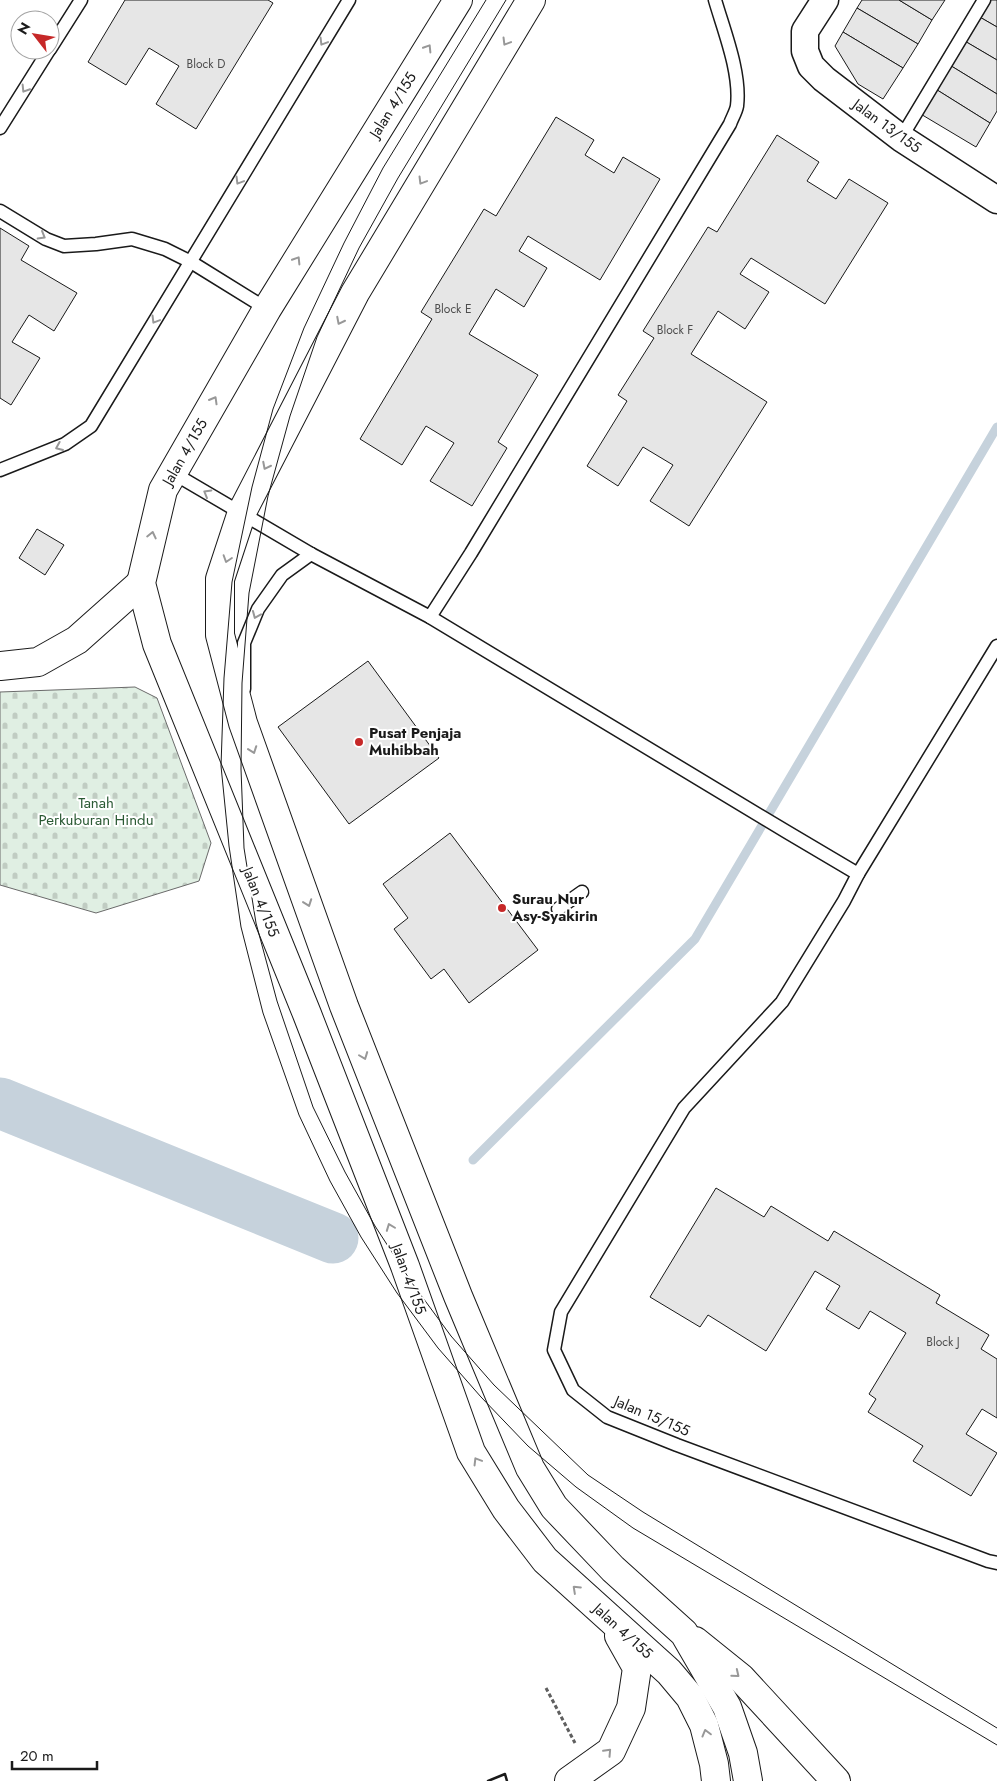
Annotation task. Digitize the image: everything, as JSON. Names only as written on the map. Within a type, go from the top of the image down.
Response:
[{"type":"street","name":"Jalan 4/155","points":[[458,0],[267,309],[163,490],[141,582],[157,644],[307,1014],[391,1230],[471,1452],[506,1509],[545,1560],[669,1672],[690,1697],[704,1725],[714,1764],[716,1781]]},
{"type":"street","points":[[531,0],[355,293],[242,512],[220,579],[220,635],[243,724],[344,1006],[458,1296],[530,1468],[554,1507],[613,1569],[684,1633],[741,1678],[836,1781]]},
{"type":"street","name":"Jalan 13/155","points":[[825,0],[805,31],[805,52],[811,66],[824,79],[901,138],[997,200]]},
{"type":"street","points":[[0,666],[38,662],[77,640],[141,582]]},
{"type":"street","points":[[579,1774],[611,1751],[631,1708],[637,1668],[610,1620]]},
{"type":"street","points":[[684,1633],[727,1707],[743,1753],[748,1781]]},
{"type":"lane","points":[[60,33],[81,0]]},
{"type":"lane","points":[[0,470],[65,444],[91,426],[349,0]]},
{"type":"lane","points":[[430,617],[476,545],[730,124],[737,106],[736,85],[732,60],[715,0]]},
{"type":"lane","points":[[901,138],[984,0]]},
{"type":"lane","points":[[0,128],[43,60]]},
{"type":"lane","points":[[0,211],[46,239],[64,246],[132,239],[165,249],[267,309]]},
{"type":"lane","points":[[173,473],[311,554],[430,617],[858,874]]},
{"type":"lane","points":[[243,724],[244,643],[254,617],[282,575],[311,554]]},
{"type":"lane","name":"Jalan 15/155","points":[[997,646],[782,1002],[684,1108],[561,1312],[554,1350],[573,1390],[607,1417],[650,1435],[997,1563]]},
{"type":"lane","points":[[558,909],[582,892]]},
{"type":"path","points":[[546,1688],[579,1774]]},
{"type":"green space","name":"Tanah Perkuburan Hindu","points":[[135,687],[157,698],[211,843],[199,881],[96,913],[0,885],[0,692]]},
{"type":"building","points":[[125,0],[268,0],[273,3],[196,129],[156,104],[179,66],[149,48],[126,85],[88,62]]},
{"type":"building","points":[[862,0],[899,0],[932,20],[918,44],[857,8]]},
{"type":"building","points":[[899,0],[945,0],[932,20]]},
{"type":"building","points":[[987,0],[997,0],[997,27],[978,16]]},
{"type":"building","points":[[857,8],[918,44],[903,68],[843,32]]},
{"type":"building","points":[[978,16],[997,27],[997,60],[963,40]]},
{"type":"building","points":[[843,32],[903,68],[883,99],[858,84],[835,46]]},
{"type":"building","points":[[963,40],[997,60],[997,94],[948,64]]},
{"type":"building","points":[[948,64],[997,94],[997,111],[990,123],[934,88]]},
{"type":"building","points":[[934,88],[990,123],[976,147],[919,113]]},
{"type":"building","points":[[556,117],[594,140],[585,155],[614,173],[623,157],[660,179],[600,280],[528,236],[519,251],[547,268],[524,307],[496,289],[469,334],[538,375],[498,442],[507,448],[472,506],[430,481],[454,443],[426,426],[402,465],[360,439],[432,319],[421,312],[484,209],[496,216]]},
{"type":"building","points":[[777,135],[819,162],[807,181],[836,199],[849,179],[888,203],[825,304],[751,258],[740,274],[769,292],[745,329],[718,311],[691,354],[767,402],[689,526],[650,501],[673,465],[643,447],[618,486],[587,466],[627,401],[618,395],[654,338],[643,331],[708,227],[717,232]]},
{"type":"building","points":[[0,228],[29,246],[21,260],[77,293],[54,331],[29,315],[12,342],[40,358],[11,405],[0,398]]},
{"type":"building","points":[[37,529],[64,545],[45,575],[19,558]]},
{"type":"building","name":"Pusat Penjaja Muhibbah","points":[[368,661],[439,758],[349,824],[278,727]]},
{"type":"building","points":[[450,833],[538,950],[469,1003],[444,969],[431,979],[394,929],[408,918],[383,884]]},
{"type":"building","points":[[716,1188],[764,1217],[771,1206],[828,1241],[834,1231],[940,1295],[936,1303],[989,1335],[981,1349],[997,1359],[997,1418],[982,1409],[966,1434],[997,1453],[971,1496],[913,1461],[923,1446],[868,1412],[876,1399],[869,1394],[906,1333],[870,1311],[859,1329],[826,1309],[840,1286],[815,1271],[766,1351],[708,1315],[700,1327],[650,1297]]},
{"type":"waterway","points":[[473,1160],[695,939],[997,427]]},
{"type":"waterway","points":[[0,1103],[333,1238]]},
{"type":"tram line","points":[[486,0],[383,168],[344,243],[304,328],[273,409],[252,487],[232,582],[224,678],[221,766],[229,846],[241,927],[263,1013],[299,1115],[330,1181],[361,1237],[397,1293],[438,1348],[528,1446],[576,1487],[633,1528],[997,1745]]},
{"type":"tram line","points":[[506,0],[398,178],[359,248],[317,337],[290,416],[268,496],[249,593],[242,683],[241,769],[244,848],[256,923],[277,1001],[313,1107],[345,1172],[375,1226],[412,1283],[451,1336],[494,1385],[588,1475],[643,1512],[997,1728]]},
{"type":"wall","points":[[488,1781],[505,1774],[507,1781]]},
{"type":"place","name":"Pusat Penjaja Muhibbah","points":[[359,742]]},
{"type":"place","name":"Surau Nur Asy-Syakirin","points":[[502,908]]}]
